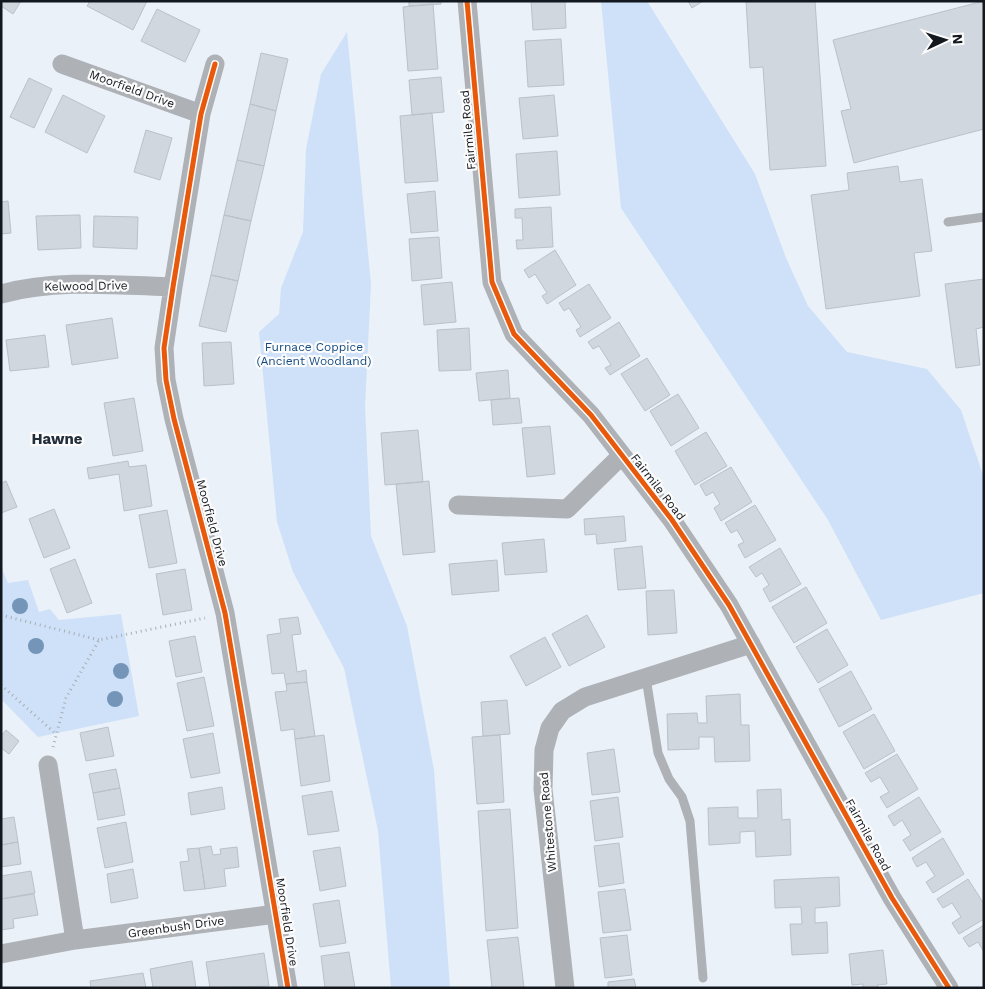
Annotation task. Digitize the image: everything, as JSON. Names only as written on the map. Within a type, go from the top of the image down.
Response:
[{"type":"street","name":"Fairmile Road","points":[[467,1],[492,282],[514,334],[591,415],[672,520],[729,605],[892,898],[949,988]]},
{"type":"street","name":"Moorfield Drive","points":[[62,64],[202,114]]},
{"type":"street","name":"Moorfield Drive","points":[[214,64],[202,114],[172,287],[164,348],[166,380],[174,419],[225,614],[288,988]]},
{"type":"street","name":"Kelwood Drive","points":[[1,294],[23,288],[86,284],[172,287]]},
{"type":"street","points":[[458,505],[567,509],[621,456]]},
{"type":"street","name":"Whitestone Road","points":[[565,988],[543,789],[544,750],[550,728],[562,711],[585,697],[752,644]]},
{"type":"street","points":[[48,764],[75,940]]},
{"type":"street","name":"Greenbush Drive","points":[[1,954],[75,940],[276,914]]},
{"type":"lane","points":[[948,222],[984,217]]},
{"type":"lane","points":[[646,678],[658,753],[669,779],[682,797],[690,821],[703,978]]},
{"type":"path","points":[[1,615],[99,640],[225,614]]},
{"type":"path","points":[[48,764],[66,698],[99,640]]},
{"type":"path","points":[[1,684],[56,734]]},
{"type":"green space","points":[[601,1],[647,1],[755,174],[786,258],[808,306],[847,352],[927,369],[961,410],[984,478],[984,593],[881,620],[828,520],[621,208]]},
{"type":"green space","name":"Furnace Coppice (Ancient Woodland)","points":[[347,32],[371,284],[365,406],[371,536],[407,626],[434,770],[450,988],[391,988],[378,831],[344,668],[293,572],[277,522],[259,332],[279,314],[281,288],[303,232],[306,149],[321,74]]},
{"type":"green space","points":[[1,567],[8,583],[28,580],[39,612],[50,609],[59,620],[121,614],[139,716],[38,737],[1,699]]},
{"type":"building","points":[[1,1],[21,1],[13,14],[1,6]]},
{"type":"building","points":[[90,1],[147,1],[133,30],[87,6]]},
{"type":"building","points":[[409,1],[441,1],[441,4],[409,6]]},
{"type":"building","points":[[531,1],[565,1],[566,28],[533,30]]},
{"type":"building","points":[[688,1],[703,1],[692,8]]},
{"type":"building","points":[[746,1],[815,1],[826,166],[770,170],[763,67],[750,68]]},
{"type":"building","points":[[984,1],[984,129],[854,163],[841,111],[851,109],[833,40]]},
{"type":"building","points":[[433,4],[438,69],[408,71],[403,7]]},
{"type":"building","points":[[157,9],[200,30],[185,62],[141,41]]},
{"type":"building","points":[[561,39],[564,85],[528,87],[525,41]]},
{"type":"building","points":[[261,53],[288,59],[276,111],[250,104]]},
{"type":"building","points":[[441,77],[444,112],[412,115],[409,80]]},
{"type":"building","points":[[29,78],[52,89],[34,128],[10,117]]},
{"type":"building","points":[[63,95],[105,116],[87,153],[45,132]]},
{"type":"building","points":[[554,95],[558,136],[523,139],[519,98]]},
{"type":"building","points":[[250,104],[276,111],[264,166],[237,160]]},
{"type":"building","points":[[432,113],[438,181],[405,183],[400,116]]},
{"type":"building","points":[[146,130],[172,138],[160,180],[134,172]]},
{"type":"building","points":[[557,151],[560,195],[519,198],[516,154]]},
{"type":"building","points":[[237,160],[264,166],[251,221],[224,215]]},
{"type":"building","points":[[898,166],[900,182],[922,179],[932,251],[914,253],[920,296],[826,309],[811,195],[849,190],[847,173]]},
{"type":"building","points":[[435,191],[438,231],[411,233],[407,194]]},
{"type":"building","points":[[8,201],[11,233],[1,234],[1,202]]},
{"type":"building","points":[[551,207],[553,247],[517,249],[516,240],[523,240],[522,218],[515,218],[515,209]]},
{"type":"building","points":[[80,215],[81,248],[38,250],[36,216]]},
{"type":"building","points":[[224,215],[251,221],[238,281],[211,275]]},
{"type":"building","points":[[94,216],[138,217],[137,249],[93,247]]},
{"type":"building","points":[[439,237],[442,278],[412,281],[409,239]]},
{"type":"building","points":[[555,250],[576,285],[547,304],[542,296],[547,293],[535,274],[529,278],[524,270]]},
{"type":"building","points":[[211,275],[238,281],[226,332],[199,326]]},
{"type":"building","points":[[984,279],[984,327],[976,329],[980,365],[956,368],[945,284]]},
{"type":"building","points":[[452,282],[456,322],[424,325],[421,285]]},
{"type":"building","points":[[589,284],[611,318],[580,337],[576,330],[581,327],[569,308],[564,311],[559,303]]},
{"type":"building","points":[[112,318],[118,358],[72,365],[66,325]]},
{"type":"building","points":[[619,322],[640,356],[610,375],[605,368],[611,365],[599,346],[593,349],[588,342]]},
{"type":"building","points":[[469,328],[471,370],[439,371],[437,330]]},
{"type":"building","points":[[45,335],[49,367],[10,371],[6,340]]},
{"type":"building","points":[[231,342],[234,384],[204,386],[202,343]]},
{"type":"building","points":[[647,358],[670,395],[645,411],[621,374]]},
{"type":"building","points":[[508,370],[510,398],[479,401],[476,373]]},
{"type":"building","points":[[678,394],[699,428],[671,446],[650,411]]},
{"type":"building","points":[[134,398],[143,451],[113,456],[104,403]]},
{"type":"building","points":[[519,398],[522,423],[493,425],[491,400]]},
{"type":"building","points":[[550,426],[555,474],[527,477],[522,428]]},
{"type":"building","points":[[418,430],[423,482],[385,485],[381,433]]},
{"type":"building","points":[[706,432],[727,466],[695,485],[675,451]]},
{"type":"building","points":[[128,461],[129,467],[146,465],[152,506],[124,511],[119,474],[89,479],[87,468]]},
{"type":"building","points":[[731,467],[752,502],[721,521],[714,508],[720,504],[713,492],[706,496],[700,485]]},
{"type":"building","points":[[6,481],[17,507],[1,513],[1,483]]},
{"type":"building","points":[[429,481],[435,552],[403,555],[396,484]]},
{"type":"building","points":[[755,505],[776,540],[745,558],[738,545],[744,542],[737,530],[731,533],[725,523]]},
{"type":"building","points":[[54,509],[70,548],[44,558],[29,519]]},
{"type":"building","points":[[167,510],[177,563],[149,568],[139,515]]},
{"type":"building","points":[[624,516],[626,541],[597,544],[596,534],[585,535],[584,519]]},
{"type":"building","points":[[544,539],[547,572],[505,575],[502,543]]},
{"type":"building","points":[[642,546],[646,588],[618,590],[614,549]]},
{"type":"building","points":[[780,548],[801,584],[770,602],[763,589],[769,585],[762,573],[756,577],[749,567]]},
{"type":"building","points":[[75,559],[92,603],[67,613],[50,569]]},
{"type":"building","points":[[497,560],[499,591],[452,595],[449,564]]},
{"type":"building","points":[[185,569],[192,610],[163,615],[156,574]]},
{"type":"building","points":[[806,587],[827,623],[794,643],[772,607]]},
{"type":"building","points":[[674,590],[677,633],[648,635],[646,591]]},
{"type":"building","points":[[587,615],[605,647],[569,666],[552,634]]},
{"type":"building","points":[[298,617],[301,634],[292,635],[297,672],[306,670],[307,682],[286,684],[284,673],[272,674],[267,635],[281,633],[279,619]]},
{"type":"building","points":[[827,629],[848,665],[818,683],[796,647]]},
{"type":"building","points":[[195,636],[202,672],[176,677],[169,641]]},
{"type":"building","points":[[545,637],[561,667],[526,686],[510,656]]},
{"type":"building","points":[[851,671],[872,709],[839,727],[819,689]]},
{"type":"building","points":[[204,677],[214,726],[187,731],[177,683]]},
{"type":"building","points":[[307,682],[315,736],[295,739],[294,729],[281,731],[275,692],[287,691],[286,684]]},
{"type":"building","points":[[740,694],[741,725],[749,725],[750,761],[715,762],[714,737],[699,737],[699,749],[668,750],[667,714],[697,713],[698,723],[707,723],[706,696]]},
{"type":"building","points":[[507,700],[510,734],[483,736],[481,702]]},
{"type":"building","points":[[874,714],[895,751],[864,769],[843,732]]},
{"type":"building","points":[[108,727],[114,756],[86,761],[80,733]]},
{"type":"building","points":[[6,730],[19,741],[9,754],[1,748],[1,736]]},
{"type":"building","points":[[213,733],[220,773],[191,778],[183,739]]},
{"type":"building","points":[[324,735],[330,781],[301,786],[295,739]]},
{"type":"building","points":[[500,735],[504,802],[477,804],[472,737]]},
{"type":"building","points":[[614,749],[620,792],[592,795],[587,753]]},
{"type":"building","points":[[897,754],[918,789],[887,808],[880,797],[889,792],[880,777],[871,782],[865,773]]},
{"type":"building","points":[[116,769],[120,788],[93,793],[89,774]]},
{"type":"building","points":[[222,787],[225,809],[191,815],[188,793]]},
{"type":"building","points":[[120,788],[125,815],[98,820],[93,793]]},
{"type":"building","points":[[781,789],[782,820],[790,819],[791,855],[756,857],[755,831],[740,832],[740,843],[709,845],[708,808],[738,807],[738,818],[758,818],[757,790]]},
{"type":"building","points":[[332,791],[339,831],[308,835],[302,796]]},
{"type":"building","points":[[618,797],[623,837],[595,841],[590,801]]},
{"type":"building","points":[[919,797],[941,832],[910,851],[903,840],[911,835],[902,820],[894,826],[888,816]]},
{"type":"building","points":[[510,809],[518,928],[486,931],[478,811]]},
{"type":"building","points":[[14,817],[18,842],[1,845],[1,819]]},
{"type":"building","points":[[126,822],[133,862],[105,868],[97,828]]},
{"type":"building","points":[[943,838],[964,874],[933,893],[926,882],[935,876],[926,862],[917,867],[912,858]]},
{"type":"building","points":[[18,842],[21,864],[1,867],[1,845]]},
{"type":"building","points":[[619,843],[624,883],[599,887],[594,846]]},
{"type":"building","points":[[211,846],[213,855],[221,854],[220,849],[237,847],[239,867],[224,869],[226,886],[205,889],[199,848]]},
{"type":"building","points":[[340,847],[346,886],[320,891],[313,851]]},
{"type":"building","points":[[199,848],[205,889],[184,891],[180,862],[189,861],[187,849]]},
{"type":"building","points":[[133,869],[138,898],[111,903],[107,874]]},
{"type":"building","points":[[31,871],[35,893],[1,899],[1,876]]},
{"type":"building","points":[[839,877],[840,906],[815,908],[815,923],[827,922],[828,953],[792,955],[790,924],[802,924],[801,907],[775,908],[774,880]]},
{"type":"building","points":[[968,879],[984,904],[984,919],[959,934],[952,923],[961,917],[952,903],[943,908],[937,899]]},
{"type":"building","points":[[625,889],[631,930],[603,933],[598,892]]},
{"type":"building","points":[[34,894],[38,915],[13,919],[14,928],[1,930],[1,899]]},
{"type":"building","points":[[339,900],[346,943],[320,947],[313,904]]},
{"type":"building","points":[[984,925],[984,952],[978,942],[969,947],[963,938]]},
{"type":"building","points":[[627,935],[632,975],[605,978],[600,938]]},
{"type":"building","points":[[518,937],[524,988],[492,988],[487,940]]},
{"type":"building","points":[[883,950],[887,984],[877,985],[878,988],[863,988],[863,984],[852,985],[849,954]]},
{"type":"building","points":[[349,952],[355,988],[325,988],[321,956]]},
{"type":"building","points":[[264,953],[269,986],[210,988],[206,962]]},
{"type":"building","points":[[192,961],[196,988],[153,988],[150,969]]},
{"type":"building","points":[[143,973],[146,988],[91,988],[90,981]]},
{"type":"building","points":[[634,979],[636,988],[608,988],[608,982]]},
{"type":"cycle path","points":[[467,1],[492,282],[514,334],[591,415],[672,520],[729,605],[892,898],[949,988]]},
{"type":"cycle path","points":[[215,64],[201,114],[173,287],[164,348],[166,380],[174,419],[225,613],[288,988]]},
{"type":"district","name":"Hawne","points":[[57,439]]}]
